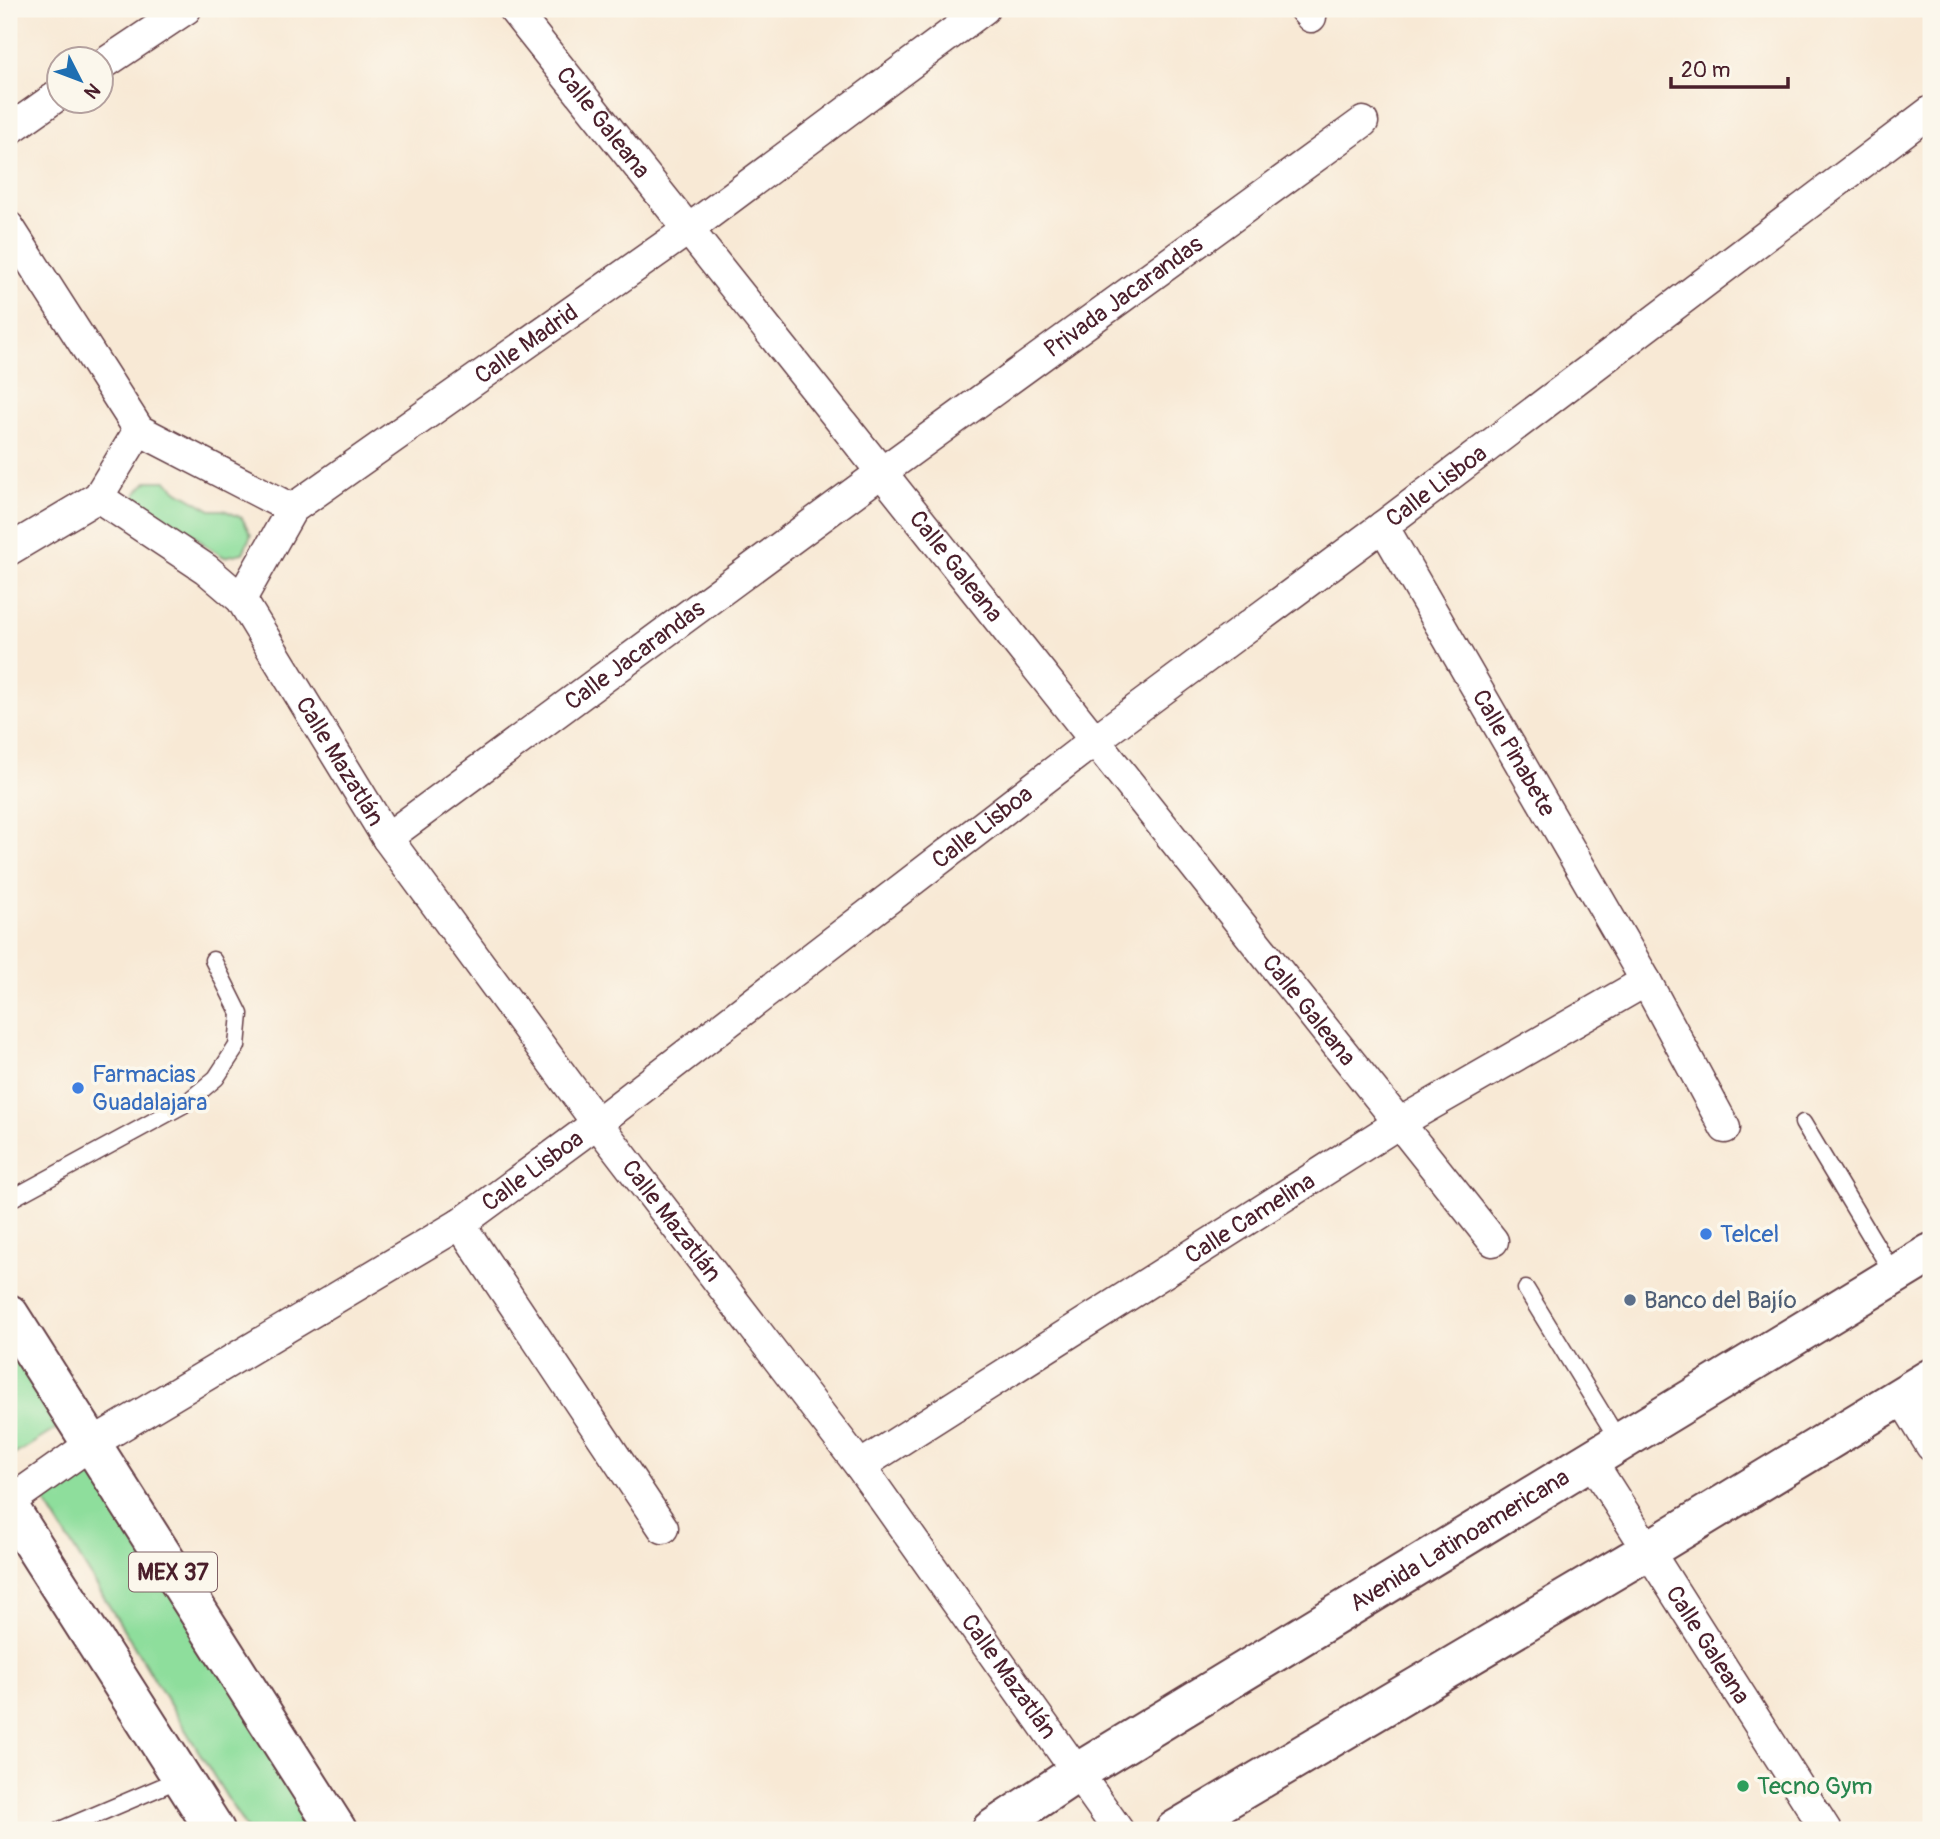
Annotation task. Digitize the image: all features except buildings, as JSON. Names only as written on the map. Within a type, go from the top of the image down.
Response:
[{"type":"main road","name":"Avenida Latinoamericana","points":[[990,1830],[1078,1772],[1931,1253]]},
{"type":"main road","name":"MEX 37","points":[[9,1314],[337,1830]]},
{"type":"main road","points":[[1175,1830],[1647,1551],[1916,1387]]},
{"type":"main road","points":[[9,1504],[215,1830]]},
{"type":"street","points":[[116,56],[186,9]]},
{"type":"street","name":"Calle Galeana","points":[[513,9],[1493,1241]]},
{"type":"street","name":"Calle Madrid","points":[[241,599],[292,509],[689,229],[984,9]]},
{"type":"street","points":[[13,117],[46,101]]},
{"type":"street","name":"Calle Lisboa","points":[[9,1504],[91,1444],[460,1224],[597,1123],[1095,740],[1384,526],[1931,111]]},
{"type":"street","name":"Privada Jacarandas","points":[[882,472],[1363,121]]},
{"type":"street","points":[[9,227],[139,430],[292,509]]},
{"type":"street","points":[[9,550],[98,497],[139,430]]},
{"type":"street","name":"Calle Jacarandas","points":[[387,838],[882,472]]},
{"type":"street","points":[[98,497],[206,569],[241,599]]},
{"type":"street","name":"Calle Pinabete","points":[[1384,526],[1646,981],[1725,1128]]},
{"type":"street","name":"Calle Mazatlán","points":[[241,599],[387,838],[597,1123],[860,1466],[1118,1830]]},
{"type":"street","name":"Calle Camelina","points":[[860,1466],[1399,1123],[1646,981]]},
{"type":"street","points":[[460,1224],[663,1528]]},
{"type":"street","points":[[1916,1387],[1931,1446]]},
{"type":"street","name":"Calle Galeana","points":[[1605,1450],[1647,1551],[1826,1830]]},
{"type":"lane","points":[[9,1200],[184,1104],[216,1077],[237,1046],[240,1014],[213,960]]},
{"type":"lane","points":[[1803,1123],[1894,1275]]},
{"type":"lane","points":[[1526,1289],[1605,1450]]},
{"type":"lane","points":[[60,1830],[182,1778]]},
{"type":"green space","points":[[148,481],[166,481],[211,510],[224,510],[242,518],[251,535],[243,553],[224,557],[193,534],[134,507],[136,493]]},
{"type":"green space","points":[[9,1332],[64,1424],[9,1458]]},
{"type":"green space","points":[[95,1471],[324,1830],[247,1830],[44,1500]]},
{"type":"place","name":"Farmacias Guadalajara","points":[[78,1088]]},
{"type":"place","name":"Telcel","points":[[1706,1234]]},
{"type":"place","name":"Banco del Bajío","points":[[1630,1300]]},
{"type":"place","name":"Tecno Gym","points":[[1743,1786]]}]
